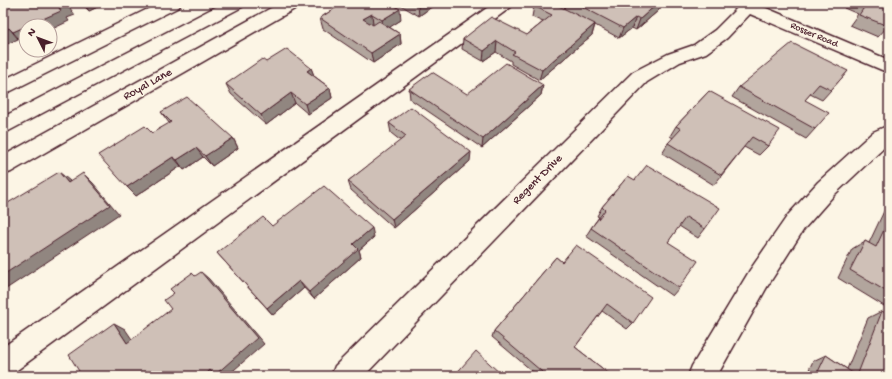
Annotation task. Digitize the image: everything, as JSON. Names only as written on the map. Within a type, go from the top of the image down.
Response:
[{"type":"street","points":[[3,88],[173,3]]},
{"type":"street","points":[[3,126],[236,3]]},
{"type":"street","name":"Royal Lane","points":[[3,166],[292,3]]},
{"type":"street","points":[[3,363],[505,3]]},
{"type":"street","name":"Rosser Road","points":[[746,4],[889,67]]},
{"type":"street","name":"Regent Drive","points":[[345,376],[640,77],[674,58],[700,49],[721,34],[746,4]]},
{"type":"street","points":[[702,376],[763,272],[796,223],[834,180],[880,138],[889,133]]},
{"type":"building","points":[[3,3],[67,4],[59,8],[61,11],[45,18],[18,18],[18,30],[13,32],[9,28],[3,31]]},
{"type":"building","points":[[343,3],[390,3],[400,9],[382,20],[372,14],[363,19],[373,25],[379,21],[400,34],[371,53],[320,18]]},
{"type":"building","points":[[539,3],[553,3],[595,24],[542,70],[512,54],[515,52],[497,41],[484,51],[463,39],[491,17],[527,35],[552,15],[534,6]]},
{"type":"building","points":[[575,3],[658,3],[640,19],[636,17],[623,28]]},
{"type":"building","points":[[867,3],[889,3],[888,26],[859,15]]},
{"type":"building","points":[[792,43],[848,71],[831,90],[819,84],[805,100],[829,113],[815,129],[739,87]]},
{"type":"building","points":[[287,49],[311,68],[307,71],[330,88],[305,104],[291,93],[261,115],[226,84],[262,59],[266,62]]},
{"type":"building","points":[[506,63],[543,85],[483,139],[409,89],[432,72],[467,94]]},
{"type":"building","points":[[709,91],[780,130],[768,146],[752,137],[721,175],[668,143],[681,129],[676,126]]},
{"type":"building","points":[[187,97],[233,138],[205,156],[196,148],[177,160],[173,157],[127,187],[98,155],[145,126],[152,133],[171,122],[161,112]]},
{"type":"building","points":[[411,107],[471,152],[392,219],[348,181],[406,136],[389,123]]},
{"type":"building","points":[[647,165],[720,208],[705,229],[686,217],[668,242],[698,261],[679,288],[591,228],[605,210],[602,207],[628,176],[635,180]]},
{"type":"building","points":[[59,172],[68,183],[83,173],[110,205],[3,275],[3,206]]},
{"type":"building","points":[[324,186],[372,228],[353,244],[358,249],[309,292],[299,281],[267,308],[217,253],[263,217],[272,226]]},
{"type":"building","points":[[889,219],[889,293],[850,270],[865,241],[876,247]]},
{"type":"building","points":[[576,245],[651,297],[633,323],[607,304],[575,347],[612,376],[547,376],[494,331],[556,257],[562,262]]},
{"type":"building","points":[[201,272],[257,338],[215,375],[210,370],[204,376],[82,376],[69,355],[114,323],[127,343],[171,309],[164,300],[174,293],[170,289],[192,273],[195,276]]},
{"type":"building","points":[[882,311],[889,315],[889,376],[857,376]]},
{"type":"building","points":[[476,351],[503,376],[454,376]]},
{"type":"building","points":[[826,355],[857,376],[816,376]]}]
